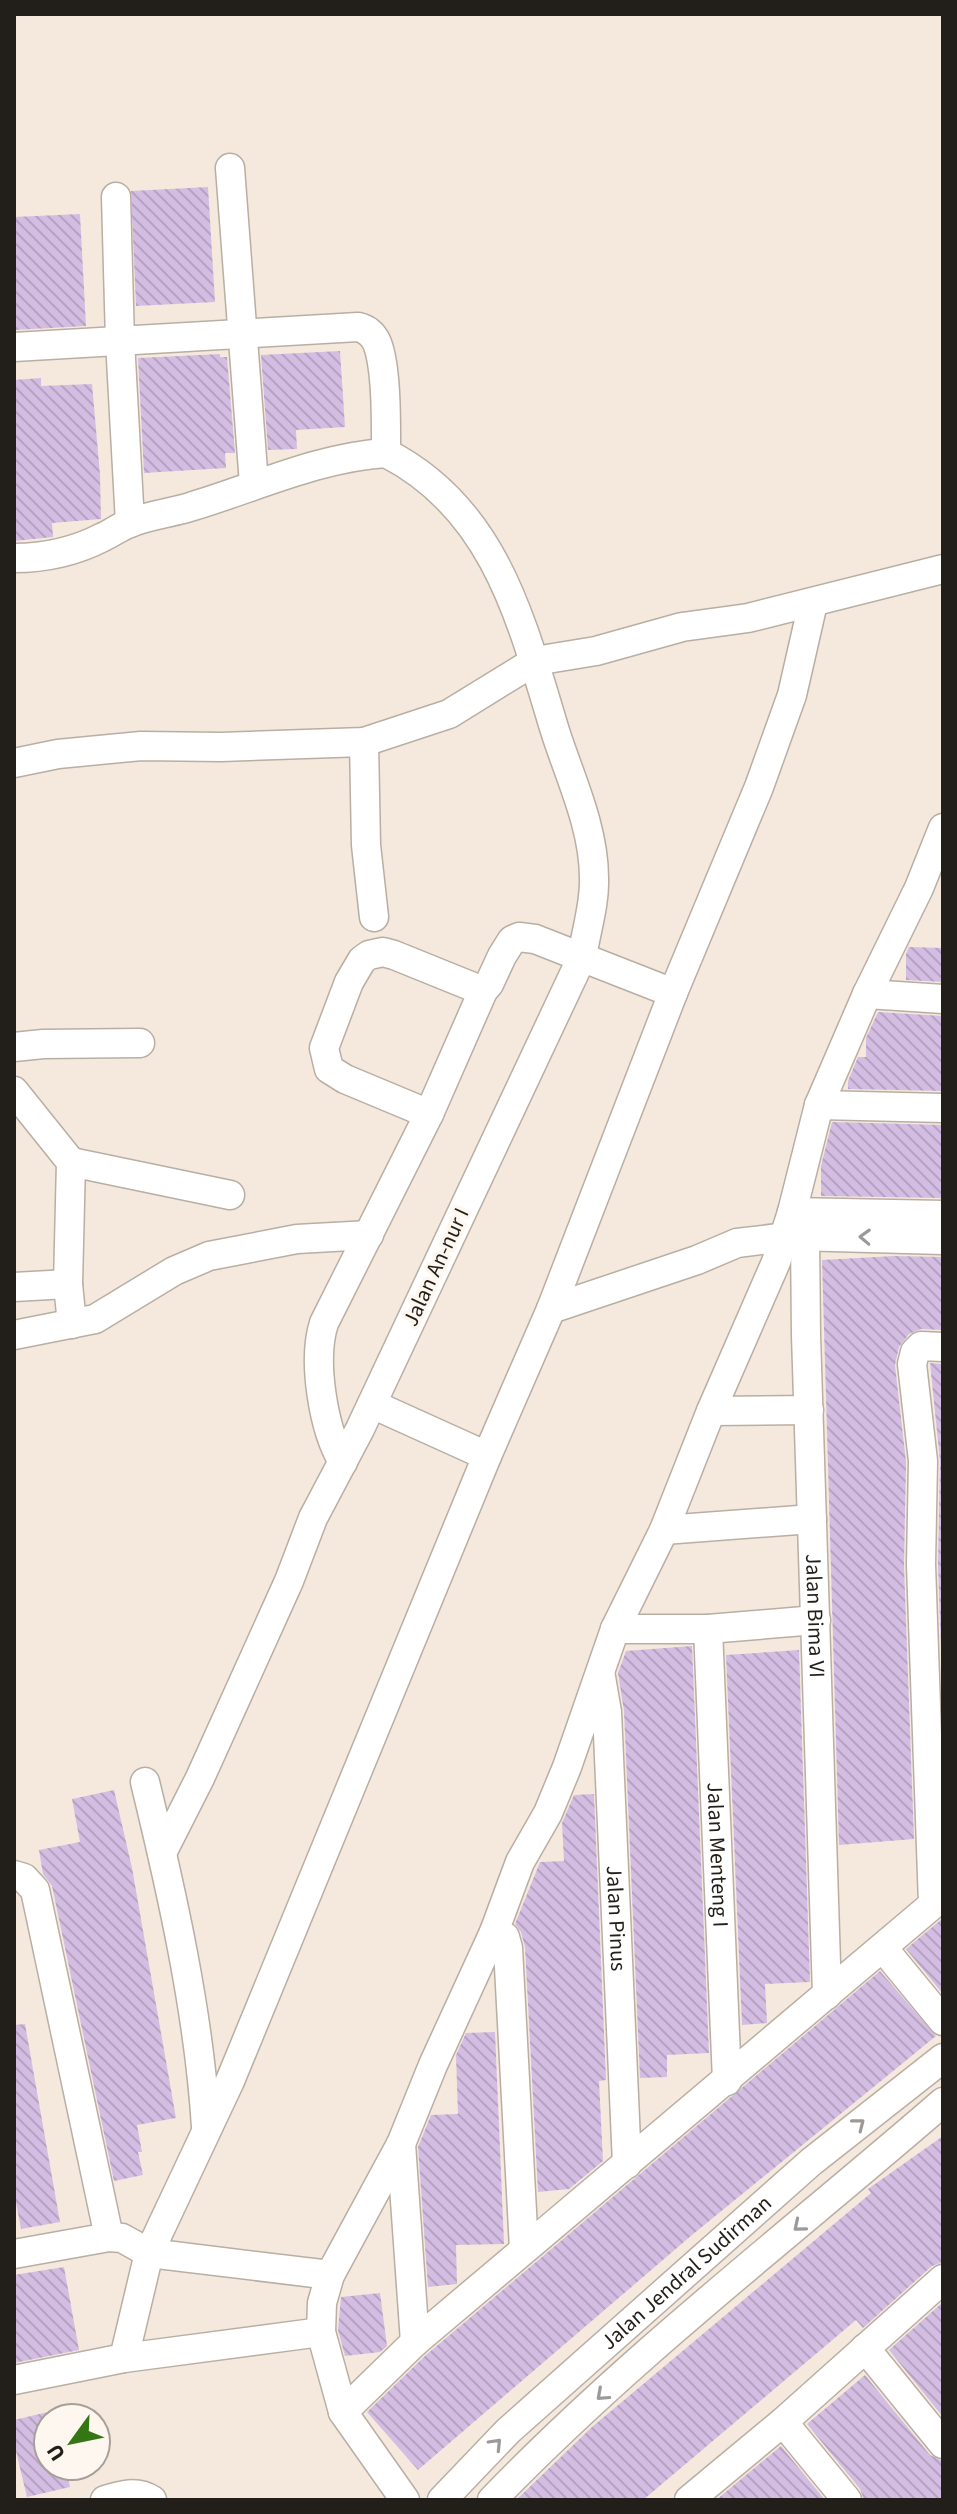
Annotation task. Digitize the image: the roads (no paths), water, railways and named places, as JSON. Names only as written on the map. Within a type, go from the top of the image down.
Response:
[{"type":"street","points":[[230,168],[254,484]]},
{"type":"street","points":[[116,197],[130,523]]},
{"type":"street","points":[[14,347],[358,327],[368,331],[379,352],[386,453],[363,455],[254,484],[189,508],[130,523],[60,554],[43,558],[14,558]]},
{"type":"street","name":"Jalan An-nur I","points":[[162,1853],[200,1778],[289,1581],[313,1518],[372,1404],[582,957],[594,878],[590,849],[582,810],[535,661],[494,559],[481,537],[453,502],[408,465],[386,453]]},
{"type":"street","points":[[14,763],[58,754],[141,746],[221,747],[364,742],[449,714],[535,661],[596,651],[682,627],[748,618],[943,569]]},
{"type":"street","points":[[124,2358],[149,2253],[236,2067],[487,1456],[551,1309],[673,993],[773,747],[792,695],[813,603]]},
{"type":"street","points":[[364,742],[366,845],[374,917]]},
{"type":"street","points":[[405,2500],[343,2412],[321,2332],[322,2303],[330,2275],[401,2144],[433,2065],[494,1932],[520,1862],[548,1813],[615,1629],[664,1530],[711,1411],[794,1228],[819,1105],[867,994],[931,888],[943,828]]},
{"type":"street","points":[[343,1462],[327,1428],[319,1363],[320,1336],[330,1309],[429,1114],[483,991],[507,947],[519,937],[535,939],[673,993]]},
{"type":"street","points":[[429,1114],[345,1079],[329,1069],[324,1048],[349,982],[362,960],[375,952],[383,952],[483,991]]},
{"type":"street","points":[[867,994],[943,999]]},
{"type":"street","points":[[14,1047],[140,1043]]},
{"type":"street","points":[[14,1091],[71,1162],[230,1195]]},
{"type":"street","points":[[819,1105],[943,1108]]},
{"type":"street","points":[[71,1162],[68,1284],[72,1324]]},
{"type":"street","points":[[551,1309],[697,1260],[737,1243],[794,1228],[943,1215]]},
{"type":"street","points":[[794,1228],[943,1240]]},
{"type":"street","name":"Jalan Bima VI","points":[[794,1228],[809,1410],[827,1995]]},
{"type":"street","points":[[14,1335],[95,1319],[157,1280],[209,1256],[297,1239],[369,1235]]},
{"type":"street","points":[[14,1287],[68,1284]]},
{"type":"street","points":[[343,2412],[415,2342],[938,1900],[933,1462],[913,1359],[921,1346],[943,1347]]},
{"type":"street","points":[[372,1404],[487,1456]]},
{"type":"street","points":[[711,1411],[809,1410]]},
{"type":"street","points":[[664,1530],[812,1519]]},
{"type":"street","points":[[615,1629],[708,1629],[816,1620]]},
{"type":"street","name":"Jalan Menteng I","points":[[708,1629],[727,2081]]},
{"type":"street","name":"Jalan Pinus","points":[[599,1672],[607,1712],[627,2164]]},
{"type":"street","points":[[145,1782],[162,1853],[204,2087],[206,2131]]},
{"type":"street","points":[[14,1875],[24,1878],[35,1890],[109,2237]]},
{"type":"street","points":[[494,1932],[505,1937],[508,1948],[524,2249]]},
{"type":"street","points":[[883,1948],[943,2021]]},
{"type":"street","name":"Jalan Jendral Sudirman","points":[[442,2500],[508,2431],[811,2162],[943,2058]]},
{"type":"street","name":"Jalan Jendral Sudirman","points":[[492,2500],[533,2457],[685,2321],[943,2102]]},
{"type":"street","points":[[401,2144],[415,2342]]},
{"type":"street","points":[[811,2162],[839,2192]]},
{"type":"street","points":[[14,2254],[109,2237],[122,2238],[149,2253],[330,2275]]},
{"type":"street","points":[[690,2500],[783,2422],[943,2279]]},
{"type":"street","points":[[14,2380],[124,2358],[321,2332]]},
{"type":"street","points":[[865,2348],[943,2444]]},
{"type":"street","points":[[783,2422],[847,2500]]},
{"type":"street","points":[[105,2500],[126,2494],[144,2495],[152,2500]]}]
